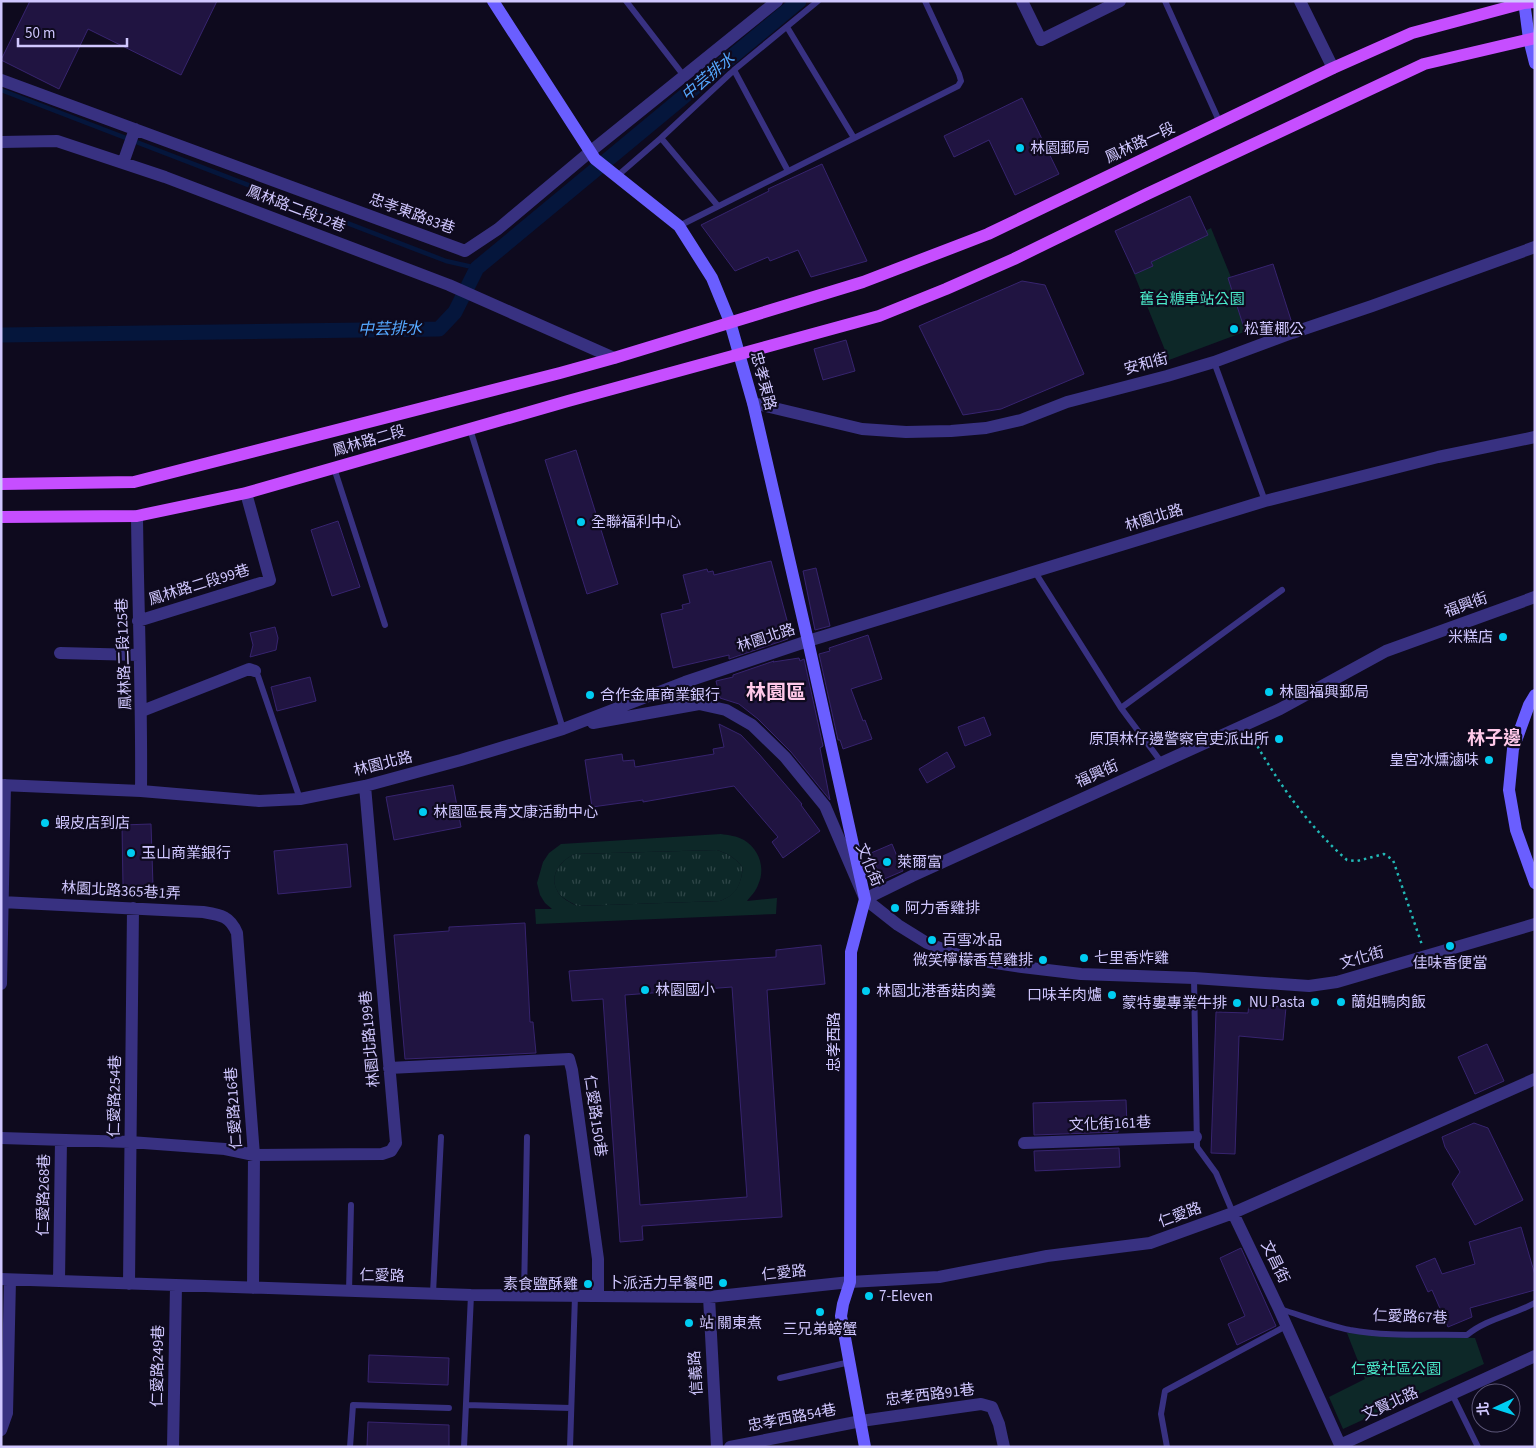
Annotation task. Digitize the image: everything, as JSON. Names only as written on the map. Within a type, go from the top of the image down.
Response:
[{"type":"main road","name":"鳳林路一段","points":[[730,322],[863,282],[988,234],[1333,68],[1412,33],[1528,2]]},
{"type":"main road","points":[[739,355],[878,316],[946,289],[1014,259],[1424,64],[1532,39]]},
{"type":"main road","name":"鳳林路二段","points":[[1,484],[134,482],[614,358],[730,322]]},
{"type":"main road","name":"鳳林路二段","points":[[1,517],[137,516],[246,493],[568,401],[739,355]]},
{"type":"street","points":[[493,1],[593,155]]},
{"type":"street","name":"忠孝東路83巷","points":[[1,80],[465,251],[498,229],[593,155],[684,76],[777,1]]},
{"type":"street","points":[[1022,1],[1041,40],[1120,1]]},
{"type":"street","points":[[1300,1],[1333,68]]},
{"type":"street","points":[[1528,2],[1535,63]]},
{"type":"street","points":[[123,163],[135,130]]},
{"type":"street","name":"鳳林路二段12巷","points":[[1,142],[57,141],[165,177],[456,288],[614,358]]},
{"type":"street","name":"忠孝東路","points":[[593,155],[612,174],[679,226],[712,278],[730,322],[753,403],[808,641]]},
{"type":"street","name":"安和街","points":[[753,403],[862,429],[906,432],[986,428],[1022,420],[1067,402],[1214,362],[1535,247]]},
{"type":"street","name":"林園北路","points":[[3,785],[142,791],[259,801],[300,799],[366,786],[461,760],[563,728],[685,682],[808,641],[1265,501],[1438,457],[1535,436]]},
{"type":"street","name":"鳳林路二段99巷","points":[[138,621],[270,580],[246,493]]},
{"type":"street","name":"鳳林路二段125巷","points":[[137,516],[142,791]]},
{"type":"street","name":"福興街","points":[[865,899],[1280,709],[1386,651],[1535,597]]},
{"type":"street","name":"忠孝西路","points":[[808,641],[865,899],[851,952],[850,1282],[841,1316],[865,1447]]},
{"type":"street","points":[[60,653],[139,655]]},
{"type":"street","points":[[142,711],[249,669],[255,671]]},
{"type":"street","points":[[1535,695],[1529,705],[1513,749],[1509,790],[1516,830],[1535,883]]},
{"type":"street","name":"文化街","points":[[563,728],[700,704],[726,710],[752,726],[785,757],[825,806],[865,899],[898,925],[927,942],[969,959],[1022,968],[1081,974],[1194,978],[1308,986],[1336,982],[1535,924]]},
{"type":"street","points":[[1,984],[3,785]]},
{"type":"street","name":"林園北路199巷","points":[[254,1154],[382,1154],[391,1151],[396,1143],[366,786]]},
{"type":"street","name":"林園北路365巷1弄","points":[[2,902],[204,912],[227,918],[234,925]]},
{"type":"street","name":"仁愛路254巷","points":[[129,1284],[132,908]]},
{"type":"street","name":"仁愛路216巷","points":[[234,925],[237,933],[254,1154],[253,1288]]},
{"type":"street","name":"仁愛路150巷","points":[[389,1068],[569,1059],[598,1259],[598,1296]]},
{"type":"street","name":"仁愛路","points":[[6,1279],[348,1292],[708,1297],[850,1282],[939,1277],[1047,1256],[1150,1243],[1233,1213],[1535,1079]]},
{"type":"street","name":"文化街161巷","points":[[1024,1143],[1196,1137]]},
{"type":"street","name":"仁愛路268巷","points":[[1,1138],[61,1140],[59,1281]]},
{"type":"street","points":[[61,1140],[130,1142],[225,1149],[254,1154]]},
{"type":"street","name":"文昌街","points":[[1233,1213],[1286,1326]]},
{"type":"street","points":[[1,1430],[7,1413],[6,1279]]},
{"type":"street","name":"仁愛路249巷","points":[[173,1447],[176,1286]]},
{"type":"street","name":"信義路","points":[[708,1297],[717,1447]]},
{"type":"street","points":[[1286,1326],[1340,1446]]},
{"type":"street","name":"文賢北路","points":[[1340,1446],[1535,1356]]},
{"type":"street","name":"忠孝西路91巷","points":[[861,1421],[981,1404],[992,1407],[999,1424],[1004,1447]]},
{"type":"street","name":"忠孝西路54巷","points":[[730,1447],[861,1421]]},
{"type":"lane","points":[[626,1],[684,76]]},
{"type":"lane","points":[[612,174],[661,138],[734,70],[818,1]]},
{"type":"lane","points":[[679,226],[958,86],[961,81],[925,1]]},
{"type":"lane","points":[[1165,1],[1220,123]]},
{"type":"lane","points":[[787,26],[854,138]]},
{"type":"lane","points":[[734,70],[788,171]]},
{"type":"lane","points":[[661,138],[718,206]]},
{"type":"lane","points":[[1214,362],[1265,501]]},
{"type":"lane","points":[[470,429],[563,728]]},
{"type":"lane","points":[[334,468],[385,625]]},
{"type":"lane","points":[[1035,572],[1121,708],[1162,763]]},
{"type":"lane","points":[[1121,708],[1282,590]]},
{"type":"lane","points":[[255,671],[300,799]]},
{"type":"lane","points":[[1194,978],[1196,1147],[1216,1173],[1233,1213]]},
{"type":"lane","points":[[433,1293],[441,1136]]},
{"type":"lane","points":[[524,1295],[527,1137]]},
{"type":"lane","points":[[348,1292],[351,1205]]},
{"type":"lane","points":[[464,1447],[471,1295]]},
{"type":"lane","points":[[570,1447],[575,1296]]},
{"type":"lane","name":"仁愛路67巷","points":[[1279,1309],[1351,1330],[1378,1333],[1467,1335],[1477,1326],[1524,1309],[1535,1303]]},
{"type":"lane","points":[[1167,1447],[1161,1414],[1165,1392],[1286,1326]]},
{"type":"lane","points":[[780,1378],[850,1362]]},
{"type":"lane","points":[[1452,1394],[1478,1447]]},
{"type":"lane","points":[[350,1447],[352,1404],[450,1408]]},
{"type":"lane","points":[[466,1405],[571,1408]]},
{"type":"path","points":[[1245,725],[1271,770],[1305,817],[1339,854],[1346,860],[1357,861],[1384,854],[1393,860],[1426,956]]},
{"type":"green space","name":"舊台糖車站公園","points":[[1211,228],[1252,329],[1169,360],[1132,269]]},
{"type":"green space","points":[[721,834],[732,836],[744,840],[754,848],[760,860],[760,879],[755,891],[747,901],[777,898],[776,914],[536,924],[535,909],[552,909],[540,895],[537,883],[543,862],[549,853],[561,844]],"holes":[[[717,850],[735,859],[743,868],[737,889],[720,901],[577,906],[561,896],[555,886],[555,875],[560,865],[575,854]]]},
{"type":"green space","points":[[717,850],[731,857],[743,868],[737,889],[720,901],[577,906],[561,896],[555,886],[555,875],[560,865],[575,854]]},
{"type":"green space","name":"仁愛社區公園","points":[[1347,1333],[1475,1338],[1484,1364],[1343,1429],[1329,1397],[1365,1379]]},
{"type":"building","points":[[30,1],[217,1],[181,75],[88,29],[59,89],[1,60]]},
{"type":"building","name":"林園郵局","points":[[1022,98],[1059,174],[1015,195],[989,140],[954,157],[944,136]]},
{"type":"building","points":[[822,164],[867,261],[811,277],[798,250],[770,261],[768,257],[735,271],[701,225],[769,191],[768,189]]},
{"type":"building","points":[[1190,196],[1208,235],[1151,262],[1153,266],[1135,274],[1115,231]]},
{"type":"building","points":[[1273,264],[1291,320],[1246,334],[1228,278]]},
{"type":"building","points":[[1022,281],[1045,285],[1084,374],[1001,409],[963,415],[919,326]]},
{"type":"building","points":[[846,340],[855,371],[823,380],[814,349]]},
{"type":"building","name":"全聯福利中心","points":[[576,450],[618,584],[587,594],[545,460]]},
{"type":"building","points":[[338,521],[360,587],[332,596],[311,530]]},
{"type":"building","points":[[771,561],[791,635],[788,639],[729,659],[729,655],[673,668],[661,614],[683,609],[682,605],[690,603],[683,575],[707,569],[708,572],[713,571],[714,575]]},
{"type":"building","points":[[816,568],[830,626],[815,630],[803,571]]},
{"type":"building","points":[[275,627],[278,638],[276,650],[250,657],[253,645],[250,633]]},
{"type":"building","points":[[868,635],[882,679],[851,689],[872,739],[843,749],[840,740],[838,740],[819,654],[830,651],[829,648]]},
{"type":"building","points":[[799,658],[800,661],[804,659],[823,746],[820,748],[830,800],[791,752],[758,719],[739,704],[720,698],[716,681],[733,677],[733,675],[774,661]]},
{"type":"building","points":[[310,677],[316,701],[277,711],[271,687]]},
{"type":"building","points":[[984,717],[991,735],[965,746],[958,727]]},
{"type":"building","points":[[719,724],[741,735],[759,754],[802,804],[820,831],[783,858],[772,842],[778,837],[734,786],[643,802],[643,800],[592,807],[585,760],[622,754],[623,761],[634,760],[635,767],[714,754],[713,749],[724,747]]},
{"type":"building","points":[[947,752],[955,767],[927,783],[919,769]]},
{"type":"building","name":"林園區長青文康活動中心","points":[[453,785],[461,827],[394,840],[386,797]]},
{"type":"building","points":[[151,824],[153,886],[123,886],[122,825]]},
{"type":"building","points":[[347,844],[351,887],[278,894],[274,851]]},
{"type":"building","name":"萊爾富","points":[[892,844],[903,871],[882,880],[871,853]]},
{"type":"building","points":[[525,923],[530,1022],[533,1022],[536,1053],[405,1059],[394,935],[449,931],[449,927]]},
{"type":"building","points":[[821,945],[825,984],[767,990],[782,1217],[642,1226],[643,1240],[620,1242],[603,999],[572,1001],[569,971],[776,957],[776,950]],"holes":[[[732,987],[747,1197],[640,1205],[625,995]]]},
{"type":"building","points":[[1249,1004],[1286,1007],[1283,1040],[1239,1036],[1235,1154],[1211,1153],[1216,1012],[1248,1013]]},
{"type":"building","points":[[1487,1044],[1504,1081],[1475,1094],[1458,1057]]},
{"type":"building","points":[[1126,1100],[1127,1125],[1118,1125],[1118,1132],[1034,1135],[1033,1103]]},
{"type":"building","points":[[1474,1123],[1488,1128],[1523,1200],[1475,1225],[1452,1184],[1460,1172],[1445,1147],[1442,1137]]},
{"type":"building","points":[[1119,1148],[1120,1167],[1035,1171],[1034,1151]]},
{"type":"building","points":[[1521,1227],[1535,1275],[1535,1290],[1470,1308],[1472,1317],[1448,1327],[1432,1290],[1428,1292],[1416,1266],[1435,1258],[1442,1274],[1475,1264],[1469,1242]]},
{"type":"building","points":[[1241,1248],[1276,1326],[1237,1345],[1228,1324],[1245,1316],[1220,1258]]},
{"type":"building","points":[[369,1355],[449,1358],[448,1385],[368,1382]]},
{"type":"building","points":[[368,1422],[449,1425],[449,1447],[367,1447]]},
{"type":"waterway","name":"中芸排水","points":[[1,335],[439,329],[455,312],[477,268],[799,1]]},
{"type":"waterway","points":[[1,90],[446,261],[477,268]]},
{"type":"place","name":"林園郵局","points":[[1020,148]]},
{"type":"place","name":"松董椰公","points":[[1234,329]]},
{"type":"place","name":"全聯福利中心","points":[[581,522]]},
{"type":"place","name":"米糕店","points":[[1503,637]]},
{"type":"place","name":"林園福興郵局","points":[[1269,692]]},
{"type":"place","name":"合作金庫商業銀行","points":[[590,695]]},
{"type":"place","name":"原頂林仔邊警察官吏派出所","points":[[1279,739]]},
{"type":"place","name":"皇宮冰燻滷味","points":[[1489,760]]},
{"type":"place","name":"林園區長青文康活動中心","points":[[423,812]]},
{"type":"place","name":"蝦皮店到店","points":[[45,823]]},
{"type":"place","name":"玉山商業銀行","points":[[131,853]]},
{"type":"place","name":"萊爾富","points":[[887,862]]},
{"type":"place","name":"阿力香雞排","points":[[895,908]]},
{"type":"place","name":"百雪冰品","points":[[932,940]]},
{"type":"place","name":"佳味香便當","points":[[1450,946]]},
{"type":"place","name":"七里香炸雞","points":[[1084,958]]},
{"type":"place","name":"微笑檸檬香草雞排","points":[[1043,960]]},
{"type":"place","name":"林園國小","points":[[645,990]]},
{"type":"place","name":"林園北港香菇肉羮","points":[[866,991]]},
{"type":"place","name":"口味羊肉爐","points":[[1112,995]]},
{"type":"place","name":"NU Pasta","points":[[1315,1002]]},
{"type":"place","name":"蘭姐鴨肉飯","points":[[1341,1002]]},
{"type":"place","name":"蒙特婁專業牛排","points":[[1237,1003]]},
{"type":"place","name":"卜派活力早餐吧","points":[[723,1283]]},
{"type":"place","name":"素食鹽酥雞","points":[[588,1284]]},
{"type":"place","name":"7-Eleven","points":[[869,1296]]},
{"type":"place","name":"三兄弟螃蟹","points":[[820,1312]]},
{"type":"place","name":"站 關東煮","points":[[689,1323]]},
{"type":"district","name":"林園區","points":[[776,693]]},
{"type":"district","name":"林子邊","points":[[1494,738]]}]
